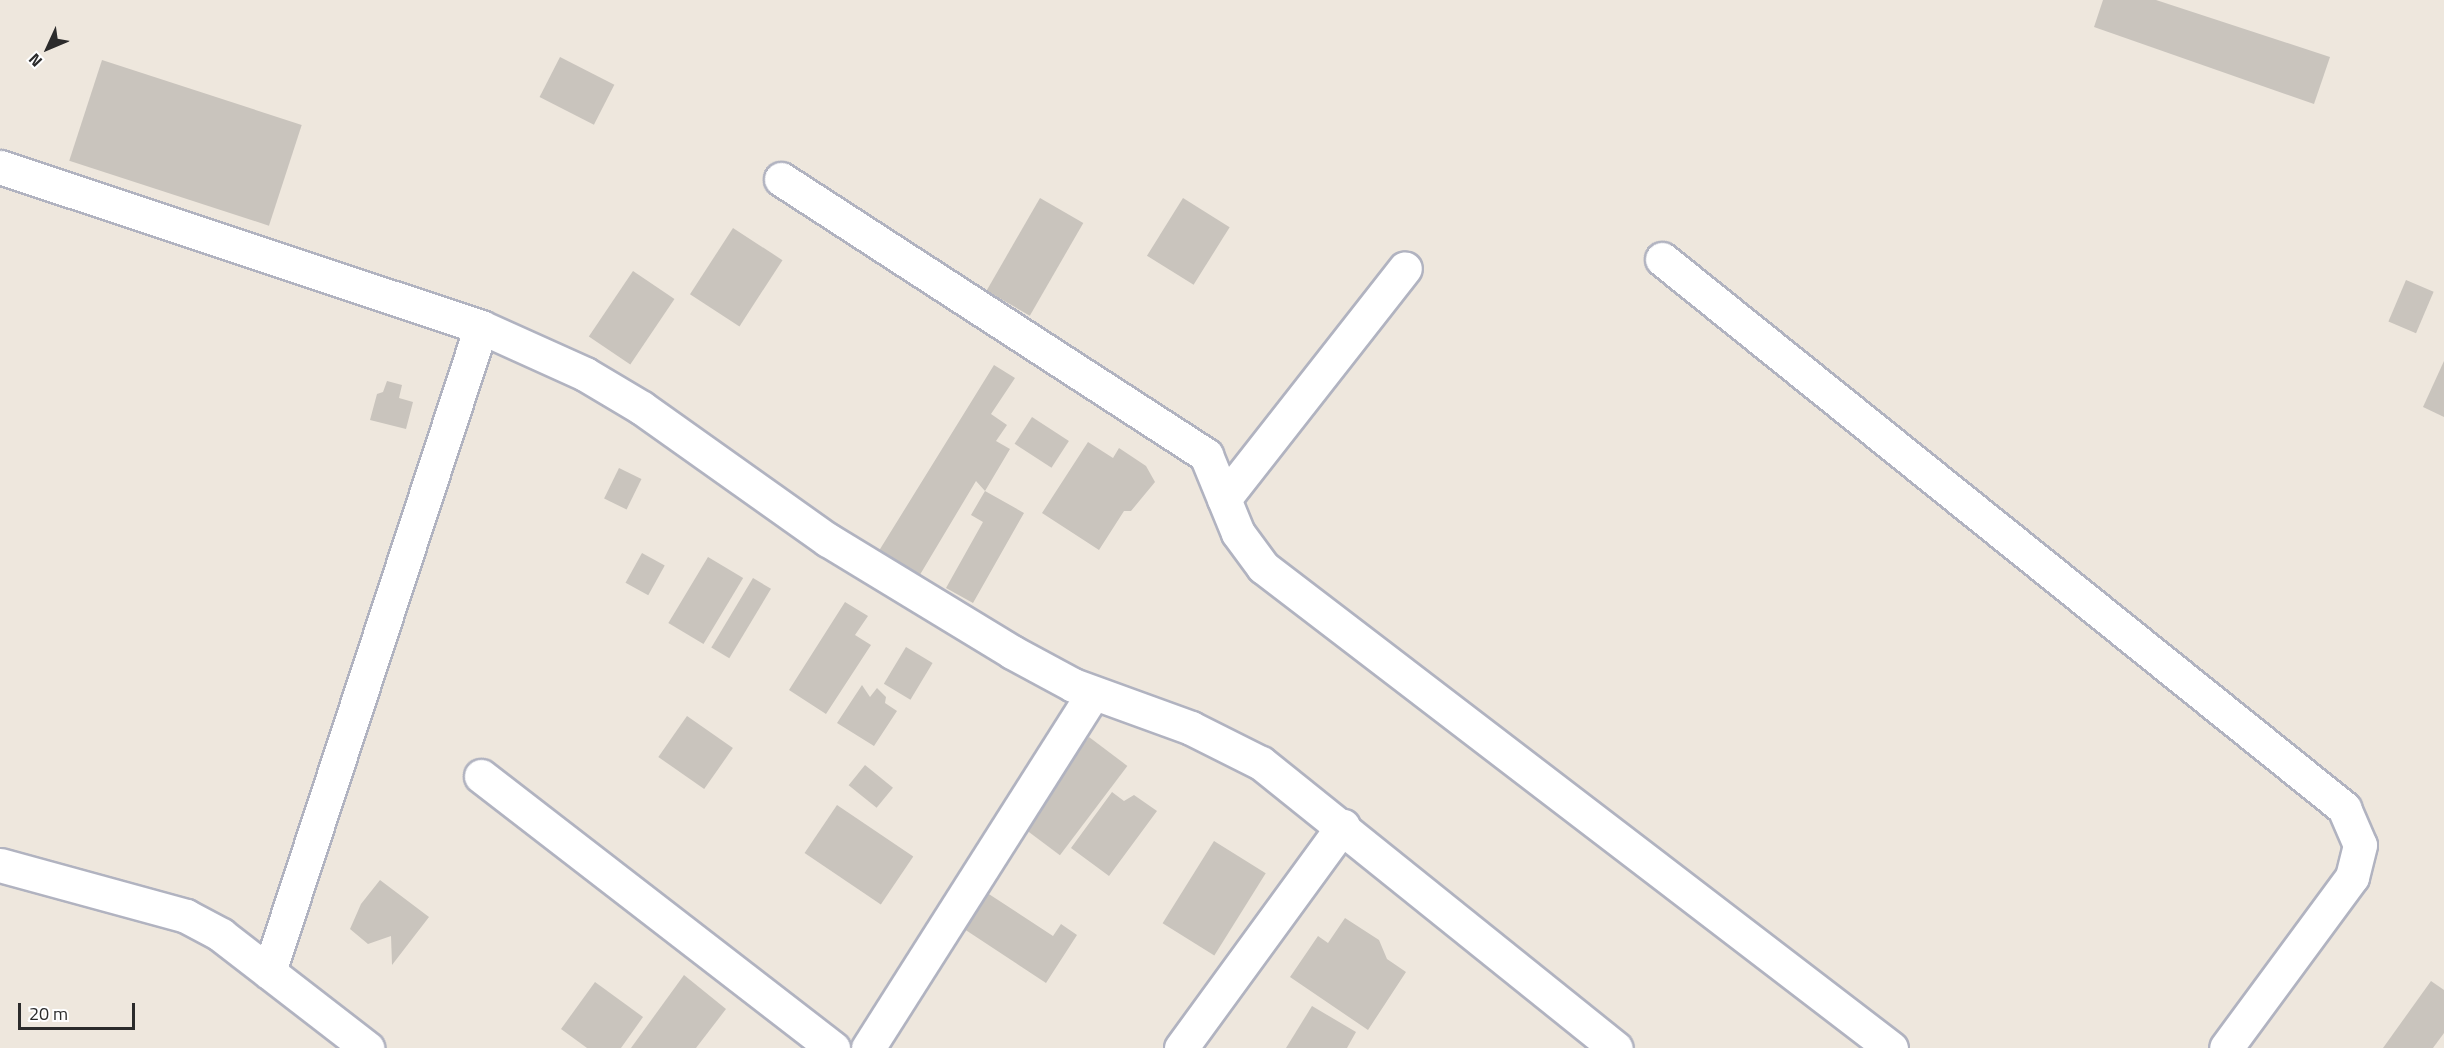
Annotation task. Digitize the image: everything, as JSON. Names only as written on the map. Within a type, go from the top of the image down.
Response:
[{"type":"street","points":[[0,167],[481,327],[585,374],[642,408],[828,540],[1012,652],[1093,693],[1191,728],[1261,763],[1343,826],[1616,1048]]},
{"type":"street","points":[[781,179],[1178,434],[1206,455],[1238,533],[1263,567],[1891,1048]]},
{"type":"street","points":[[1662,259],[2344,808],[2360,845],[2352,877],[2226,1048]]},
{"type":"street","points":[[1224,499],[1405,268]]},
{"type":"street","points":[[269,972],[481,327]]},
{"type":"street","points":[[868,1048],[1093,693]]},
{"type":"street","points":[[481,776],[833,1048]]},
{"type":"street","points":[[1180,1048],[1343,826]]},
{"type":"street","points":[[0,866],[186,916],[221,935],[367,1048]]},
{"type":"building","points":[[2103,0],[2156,0],[2330,57],[2314,104],[2094,27]]},
{"type":"building","points":[[560,57],[614,85],[594,125],[540,97]]},
{"type":"building","points":[[102,60],[302,125],[269,226],[69,161]]},
{"type":"building","points":[[1040,198],[1083,223],[1030,316],[986,291]]},
{"type":"building","points":[[1183,198],[1230,227],[1194,285],[1147,256]]},
{"type":"building","points":[[733,228],[782,260],[739,326],[690,294]]},
{"type":"building","points":[[633,271],[674,299],[630,364],[589,336]]},
{"type":"building","points":[[2406,280],[2434,292],[2416,333],[2388,321]]},
{"type":"building","points":[[2444,361],[2444,417],[2423,407]]},
{"type":"building","points":[[994,365],[1015,378],[991,414],[1007,425],[996,441],[1010,449],[985,491],[976,481],[918,578],[877,554]]},
{"type":"building","points":[[387,381],[402,385],[399,398],[413,402],[406,429],[370,420],[377,394],[383,392]]},
{"type":"building","points":[[1032,417],[1069,441],[1051,468],[1015,444]]},
{"type":"building","points":[[1088,442],[1113,458],[1119,448],[1146,466],[1155,482],[1131,511],[1124,511],[1099,550],[1042,513]]},
{"type":"building","points":[[619,468],[641,479],[627,510],[604,499]]},
{"type":"building","points":[[985,491],[1024,513],[973,603],[946,588],[983,522],[971,515]]},
{"type":"building","points":[[642,553],[665,566],[648,595],[626,583]]},
{"type":"building","points":[[708,557],[743,578],[703,644],[668,623]]},
{"type":"building","points":[[753,578],[771,589],[729,658],[711,647]]},
{"type":"building","points":[[845,602],[868,616],[855,635],[871,645],[826,714],[789,690]]},
{"type":"building","points":[[906,647],[933,663],[910,700],[884,684]]},
{"type":"building","points":[[862,685],[870,697],[877,688],[886,697],[885,703],[897,711],[874,746],[837,723]]},
{"type":"building","points":[[687,716],[733,748],[704,789],[658,757]]},
{"type":"building","points":[[1089,737],[1127,766],[1060,855],[1022,826]]},
{"type":"building","points":[[865,765],[893,788],[877,808],[849,785]]},
{"type":"building","points":[[1112,792],[1124,801],[1134,795],[1157,811],[1109,876],[1071,848]]},
{"type":"building","points":[[837,805],[913,856],[881,905],[805,853]]},
{"type":"building","points":[[1214,841],[1266,873],[1214,956],[1163,923]]},
{"type":"building","points":[[380,880],[429,917],[392,965],[391,936],[368,944],[350,929],[361,904]]},
{"type":"building","points":[[975,885],[1053,936],[1061,924],[1077,935],[1046,983],[952,921]]},
{"type":"building","points":[[1345,918],[1379,940],[1387,959],[1406,972],[1368,1030],[1290,977],[1318,936],[1328,943]]},
{"type":"building","points":[[684,975],[726,1009],[696,1048],[631,1048]]},
{"type":"building","points":[[2431,981],[2444,990],[2444,1033],[2433,1048],[2383,1048]]},
{"type":"building","points":[[595,982],[643,1017],[621,1048],[587,1048],[561,1029]]},
{"type":"building","points":[[1312,1006],[1356,1032],[1347,1048],[1286,1048]]}]
